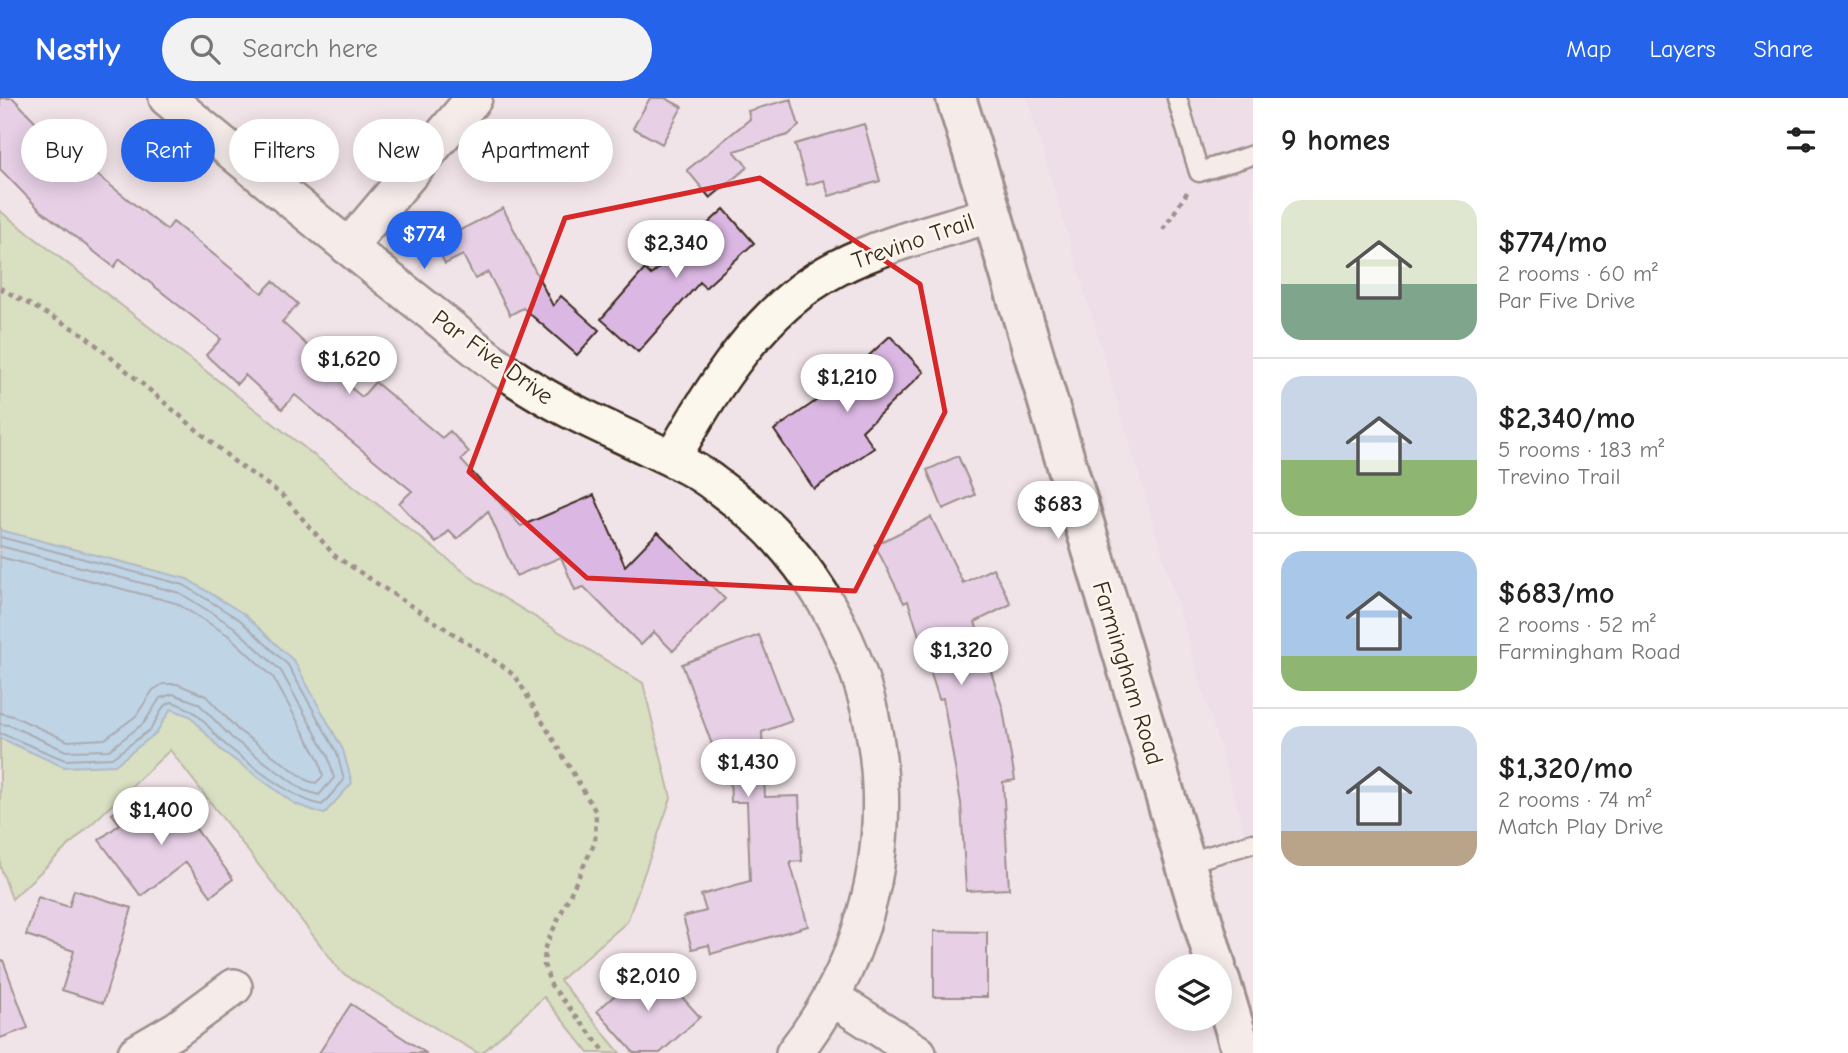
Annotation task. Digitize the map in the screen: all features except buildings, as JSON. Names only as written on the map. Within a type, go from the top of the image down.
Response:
[{"type":"street","name":"Par Five Drive","points":[[167,98],[348,247],[518,380],[575,413],[672,459],[712,482],[746,508],[776,536],[829,610],[849,650],[867,698],[881,781],[880,832],[874,887],[855,948],[831,997],[794,1053]]},
{"type":"street","points":[[348,247],[474,98]]},
{"type":"street","name":"Farmingham Road","points":[[956,98],[1212,954]]},
{"type":"street","name":"Trevino Trail","points":[[672,459],[696,417],[756,334],[809,285],[836,268],[886,247],[992,214]]},
{"type":"street","points":[[136,1053],[177,1030],[234,987]]},
{"type":"street","points":[[831,997],[918,1053]]},
{"type":"street","points":[[1232,1020],[1242,1053]]},
{"type":"lane","points":[[1177,98],[1199,172],[1253,155]]},
{"type":"lane","points":[[1185,863],[1253,843]]},
{"type":"path","points":[[1163,230],[1199,172]]},
{"type":"path","points":[[0,288],[83,334],[225,453],[281,494],[335,556],[516,677],[596,812],[595,842],[545,947],[544,964],[551,985],[606,1053]]},
{"type":"highlighted area","points":[[760,178],[920,284],[945,412],[855,591],[587,578],[469,472],[565,218]]},
{"type":"shaded area","points":[[1027,98],[1253,98],[1253,860]]},
{"type":"green space","points":[[0,211],[476,581],[643,683],[671,798],[627,922],[560,980],[620,1053],[589,1053],[544,997],[482,1053],[478,1053],[342,973],[170,750],[12,899],[0,866]]},
{"type":"water","points":[[0,530],[187,579],[244,614],[294,661],[343,750],[352,783],[324,814],[295,804],[221,750],[190,716],[171,709],[156,733],[115,765],[64,767],[0,738]]}]
